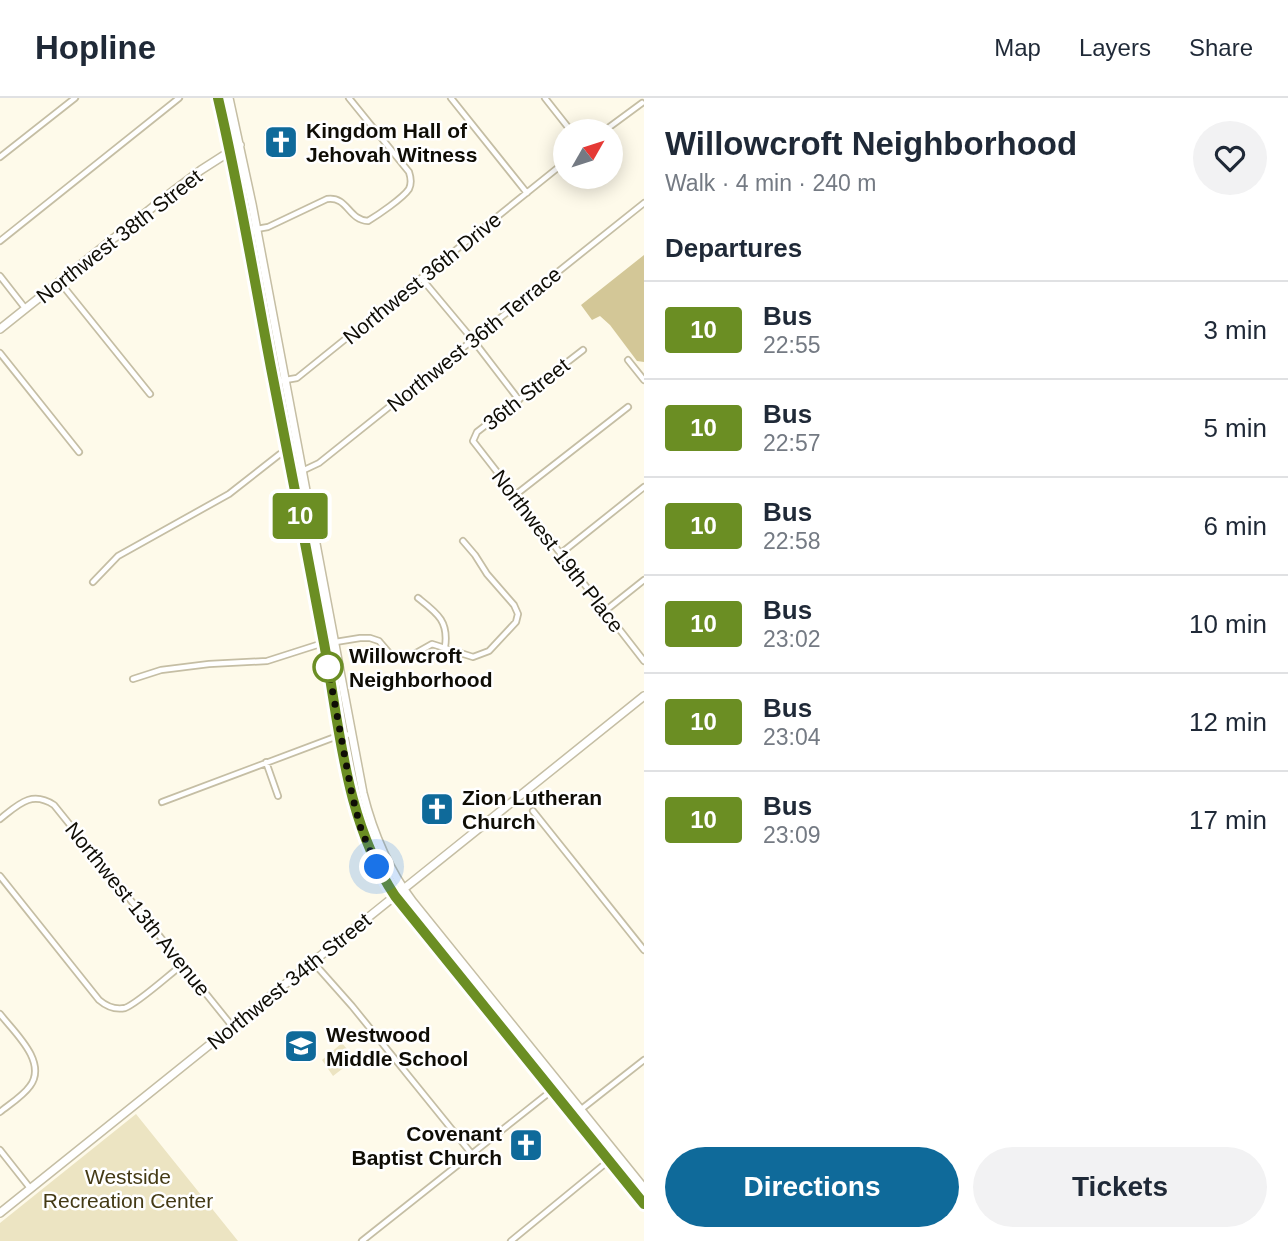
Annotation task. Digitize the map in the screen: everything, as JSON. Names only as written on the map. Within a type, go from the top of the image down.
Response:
[{"type":"main road","points":[[218,98],[246,231],[340,736],[361,829],[377,867],[395,896],[644,1204]]},
{"type":"main road","points":[[229,98],[363,793],[372,828],[403,889],[644,1188]]},
{"type":"main road","name":"Northwest 38th Street","points":[[0,330],[168,195],[240,145]]},
{"type":"main road","name":"Northwest 34th Street","points":[[0,1213],[644,696]]},
{"type":"main road","points":[[478,999],[485,992]]},
{"type":"street","points":[[0,158],[75,98]]},
{"type":"street","points":[[0,241],[179,98]]},
{"type":"street","points":[[246,231],[268,227],[333,198],[338,199],[357,218],[368,221],[408,190],[411,182],[409,172],[349,98]]},
{"type":"street","points":[[451,98],[527,193]]},
{"type":"street","points":[[545,98],[562,119]]},
{"type":"street","points":[[619,119],[641,102]]},
{"type":"street","name":"Northwest 36th Drive","points":[[274,382],[297,378],[553,172]]},
{"type":"street","name":"Northwest 36th Terrace","points":[[302,471],[319,463],[644,203]]},
{"type":"street","points":[[0,276],[25,309]]},
{"type":"street","points":[[422,279],[519,400]]},
{"type":"street","points":[[59,281],[150,394]]},
{"type":"street","name":"36th Street","points":[[473,441],[477,432],[583,350]]},
{"type":"street","points":[[0,354],[79,452]]},
{"type":"street","points":[[628,360],[644,380]]},
{"type":"street","points":[[514,496],[628,407]]},
{"type":"street","name":"Northwest 19th Place","points":[[473,441],[644,661]]},
{"type":"street","points":[[93,582],[118,556],[229,494],[260,468],[297,445]]},
{"type":"street","points":[[560,554],[644,487]]},
{"type":"street","points":[[133,679],[161,670],[267,660],[324,643],[370,638],[379,641],[391,655],[400,658],[432,644],[473,657],[489,651],[516,622],[518,614],[514,605],[463,541]]},
{"type":"street","points":[[605,611],[644,580]]},
{"type":"street","points":[[418,598],[437,613],[444,624],[447,633],[445,647]]},
{"type":"street","points":[[162,802],[266,762],[352,734]]},
{"type":"street","points":[[266,762],[278,796]]},
{"type":"street","name":"Northwest 13th Avenue","points":[[0,819],[30,799],[40,798],[54,805],[232,1026]]},
{"type":"street","points":[[533,811],[644,950]]},
{"type":"street","points":[[0,876],[99,1000],[108,1006],[125,1008],[132,1005],[182,965]]},
{"type":"street","points":[[313,962],[471,1153]]},
{"type":"street","points":[[0,1014],[32,1055],[36,1067],[35,1078],[30,1087],[0,1112]]},
{"type":"street","points":[[573,1116],[644,1060]]},
{"type":"street","points":[[362,1241],[560,1083]]},
{"type":"street","points":[[0,1150],[30,1188]]},
{"type":"street","points":[[511,1241],[617,1154]]},
{"type":"green space","points":[[342,1043],[355,1059],[333,1076],[322,1060]]},
{"type":"green space","name":"Westside Recreation Center","points":[[136,1114],[238,1241],[0,1241],[0,1223]]},
{"type":"shaded area","points":[[644,255],[644,362],[637,361],[610,325],[600,316],[592,320],[581,305]]},
{"type":"bus line","name":"10","points":[[218,98],[250,253],[352,795],[369,849],[395,896],[644,1204]]},
{"type":"place","name":"Kingdom Hall of Jehovah Witness","points":[[281,142]]},
{"type":"place","name":"Willowcroft Neighborhood","points":[[328,667]]},
{"type":"place","name":"Zion Lutheran Church","points":[[437,809]]},
{"type":"place","name":"Westwood Middle School","points":[[301,1046]]},
{"type":"place","name":"Covenant Baptist Church","points":[[526,1145]]},
{"type":"route","points":[[328,667],[352,795],[361,829],[377,867]]}]
